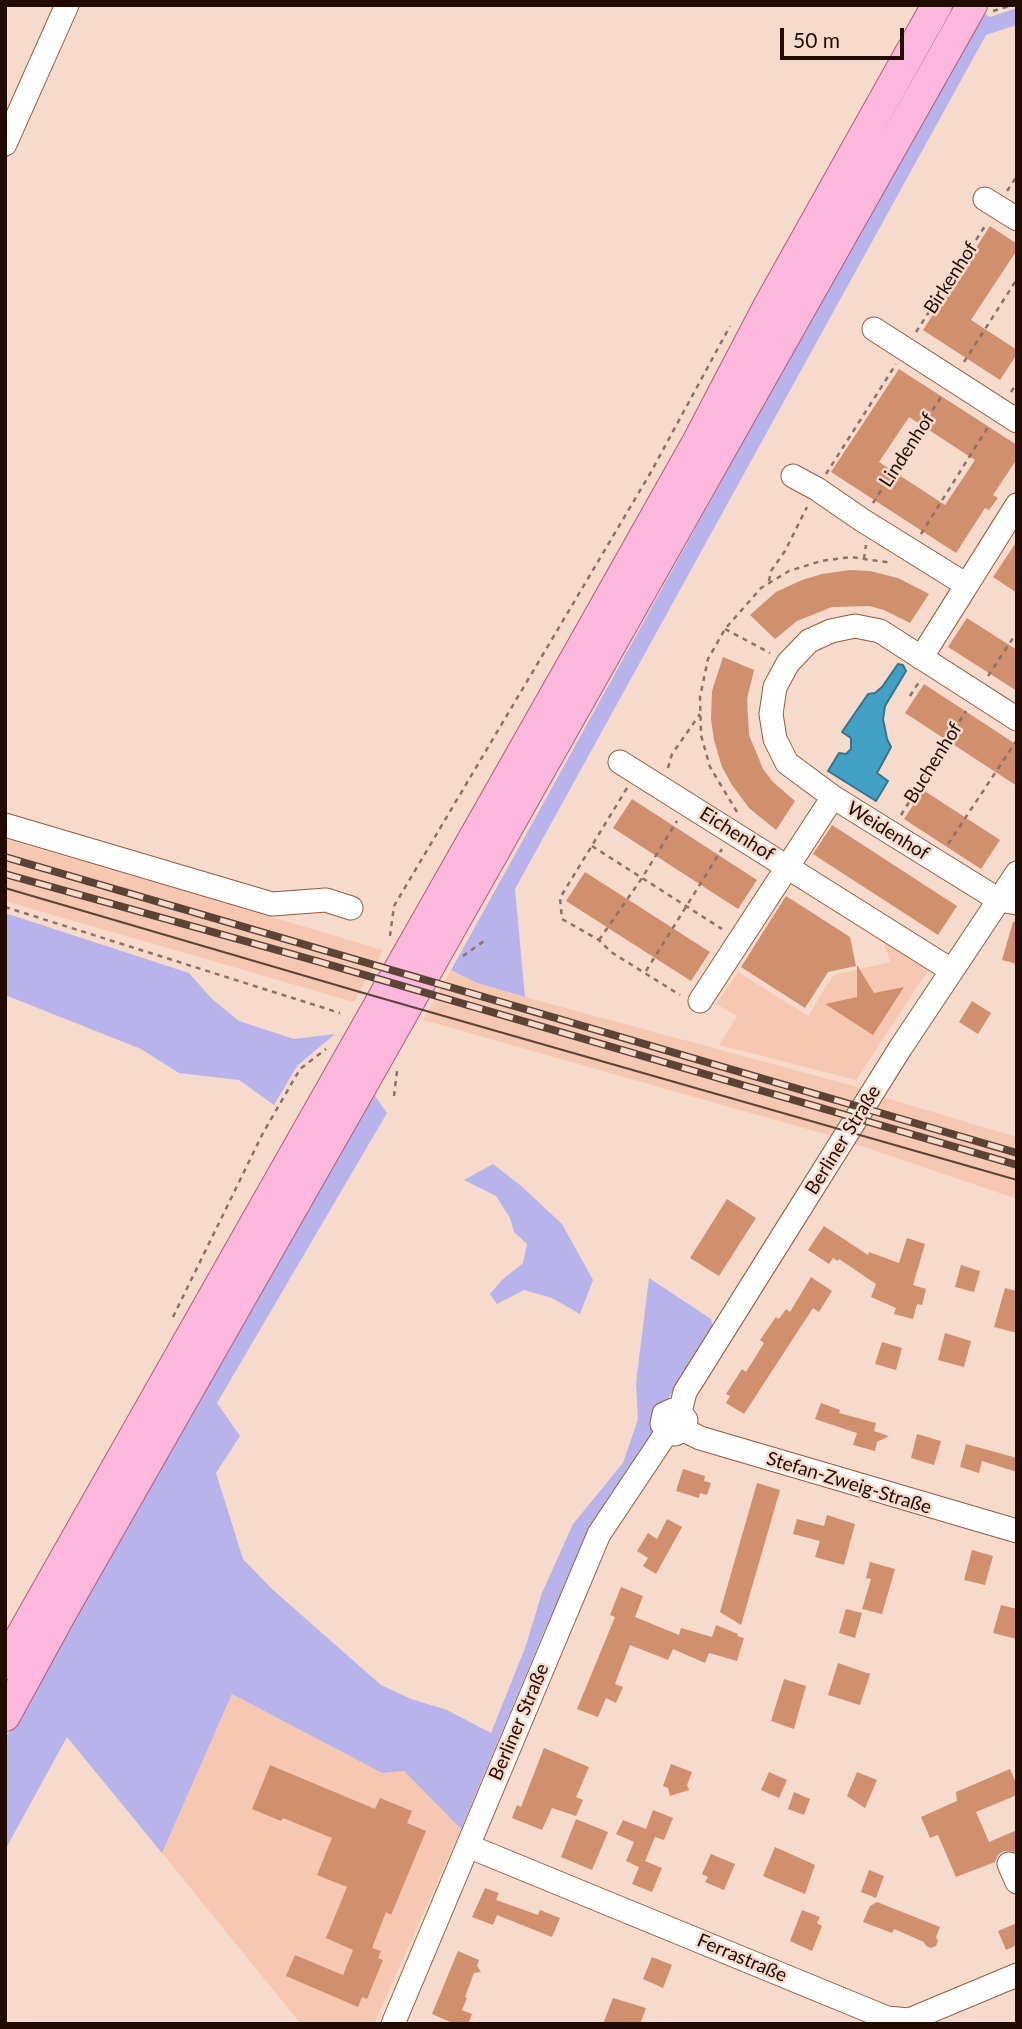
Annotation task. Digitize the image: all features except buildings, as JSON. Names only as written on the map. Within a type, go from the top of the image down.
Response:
[{"type":"main road","points":[[5,1664],[699,439],[769,305],[937,5]]},
{"type":"main road","points":[[5,1716],[69,1598],[980,7]]},
{"type":"street","points":[[5,144],[67,5]]},
{"type":"street","points":[[991,203],[1017,219]]},
{"type":"street","points":[[874,329],[1008,416]]},
{"type":"street","points":[[793,476],[965,584]]},
{"type":"street","points":[[921,658],[1017,505]]},
{"type":"street","points":[[833,797],[787,763],[775,739],[771,714],[775,687],[788,663],[809,641],[831,631],[855,626],[880,631],[1017,719]]},
{"type":"street","name":"Eichenhof","points":[[620,762],[788,866],[700,1001]]},
{"type":"street","name":"Weidenhof","points":[[788,866],[833,797],[937,862],[1008,902]]},
{"type":"street","points":[[5,825],[272,904],[326,900],[351,908]]},
{"type":"street","points":[[788,866],[951,970]]},
{"type":"street","name":"Berliner Straße","points":[[393,2024],[599,1534],[677,1425],[685,1392],[951,970],[1008,902],[1017,873]]},
{"type":"street","name":"Stefan-Zweig-Straße","points":[[677,1425],[700,1438],[724,1446],[1017,1531]]},
{"type":"street","name":"Ferrastraße","points":[[468,1846],[901,2021],[1017,1975]]},
{"type":"path","points":[[980,7],[995,12],[1013,5]]},
{"type":"path","name":"Birkenhof","points":[[905,349],[991,203]]},
{"type":"path","points":[[952,380],[1017,279]]},
{"type":"path","points":[[390,942],[394,906],[651,472],[734,319]]},
{"type":"path","points":[[769,582],[771,571],[785,551],[799,518],[905,349]]},
{"type":"path","name":"Lindenhof","points":[[862,520],[952,380]]},
{"type":"path","points":[[910,551],[1008,416]]},
{"type":"path","points":[[725,629],[788,663]]},
{"type":"path","name":"Buchenhof","points":[[890,832],[1017,632]]},
{"type":"path","points":[[700,1001],[678,994],[611,952],[599,940],[562,919],[560,898],[628,787],[645,795],[658,785],[669,766],[671,754],[701,712]]},
{"type":"path","points":[[937,862],[1017,740]]},
{"type":"path","points":[[599,940],[642,878],[688,803]]},
{"type":"path","points":[[645,972],[733,832]]},
{"type":"path","points":[[592,846],[738,940]]},
{"type":"path","points":[[5,907],[340,1013]]},
{"type":"path","points":[[174,1317],[263,1133],[300,1069],[330,1046]]},
{"type":"shaded area","points":[[1017,8],[1017,25],[986,35],[515,889],[525,997],[477,983],[451,970],[981,12],[990,17]]},
{"type":"shaded area","points":[[5,839],[383,950],[354,1002],[5,901]]},
{"type":"shaded area","points":[[5,913],[189,973],[212,999],[239,1021],[294,1039],[335,1034],[297,1066],[274,1105],[239,1080],[179,1073],[141,1049],[5,995]]},
{"type":"shaded area","points":[[882,936],[931,966],[856,1080],[719,1045],[737,1016],[716,1004],[738,972],[808,1016],[833,975],[890,962]]},
{"type":"shaded area","points":[[451,970],[477,983],[854,1086],[1017,1137],[1017,1199],[832,1136],[423,1020]]},
{"type":"shaded area","points":[[371,1090],[387,1113],[217,1403],[240,1436],[216,1473],[243,1559],[272,1589],[381,1685],[411,1699],[447,1710],[491,1733],[525,1648],[542,1593],[573,1524],[623,1463],[638,1419],[636,1383],[649,1278],[711,1319],[713,1329],[665,1403],[654,1413],[651,1424],[653,1434],[595,1523],[546,1627],[461,1829],[404,1771],[382,1773],[232,1694],[162,1853],[67,1737],[5,1850],[5,1739]]},
{"type":"shaded area","points":[[493,1164],[562,1224],[593,1280],[580,1314],[552,1298],[524,1290],[497,1304],[490,1294],[523,1263],[527,1244],[514,1232],[510,1218],[496,1196],[464,1180]]},
{"type":"shaded area","points":[[232,1694],[382,1773],[404,1771],[461,1829],[374,2024],[301,2024],[162,1853]]},
{"type":"water","points":[[898,664],[903,665],[906,671],[885,706],[883,719],[891,747],[877,773],[888,781],[876,801],[828,771],[839,753],[846,754],[851,749],[851,738],[842,732],[868,694],[875,693],[882,687]]},
{"type":"tram line","points":[[5,888],[1017,1180]]},
{"type":"railway","points":[[5,857],[1017,1153]]},
{"type":"railway","points":[[5,874],[320,962],[1017,1165]]}]
